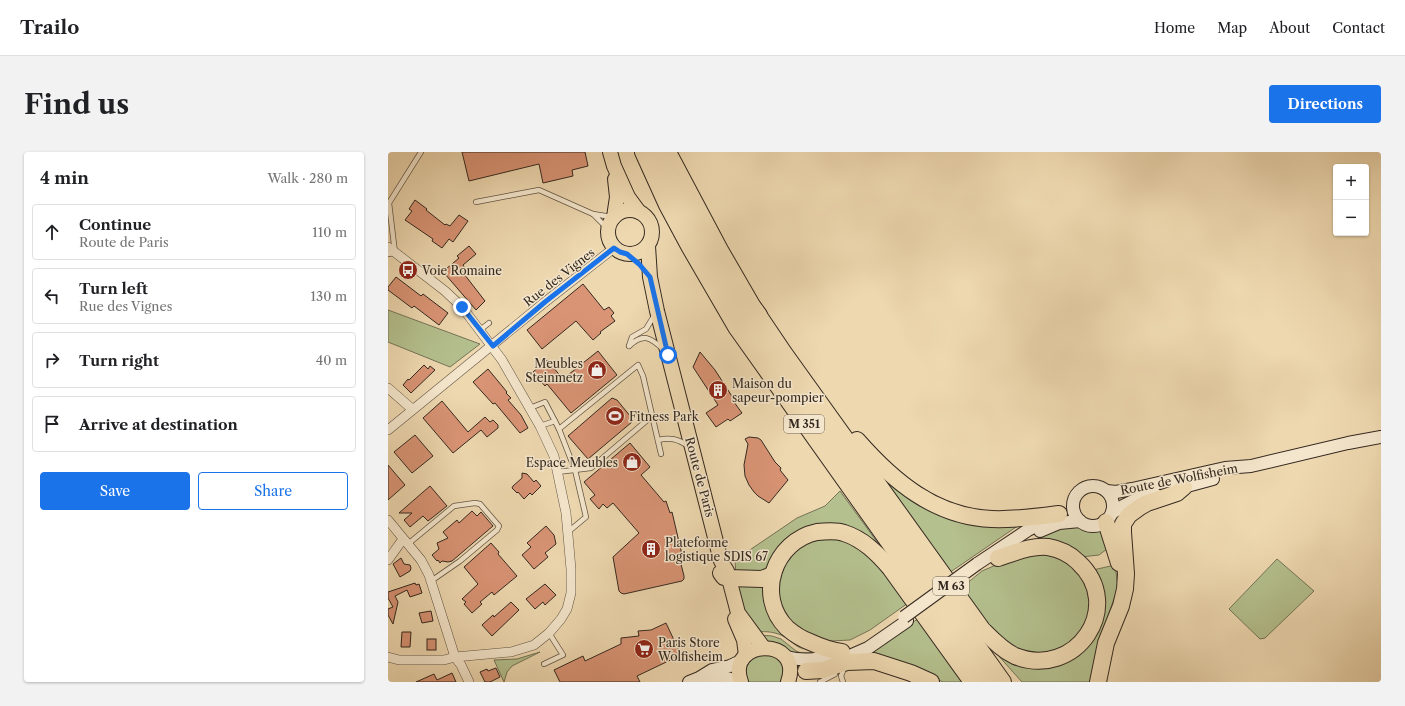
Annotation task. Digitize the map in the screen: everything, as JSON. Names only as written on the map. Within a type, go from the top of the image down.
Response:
[{"type":"highway","name":"M 351","points":[[643,152],[667,205],[736,327],[988,682]]},
{"type":"highway","name":"M 351","points":[[656,152],[671,186],[699,241],[747,322],[1003,682]]},
{"type":"highway","points":[[668,152],[720,250],[753,307],[779,338],[835,416],[890,475],[908,489],[945,510],[981,518],[1017,519],[1059,514]]},
{"type":"highway","name":"M 63","points":[[753,307],[784,353],[982,629],[1003,649],[1015,656],[1028,659],[1049,660],[1058,658],[1076,648],[1089,634],[1096,615],[1097,606],[1094,585],[1083,566],[1066,553],[1048,547],[1023,550],[998,558]]},
{"type":"highway","points":[[1098,682],[1106,643],[1121,606],[1125,589],[1126,574],[1122,532],[1123,524],[1129,515],[1146,503],[1177,493],[1184,487]]},
{"type":"highway","points":[[1094,682],[1102,642],[1116,605],[1120,588],[1118,561],[1109,517]]},
{"type":"highway","points":[[842,652],[828,650],[803,639],[786,627],[773,605],[771,585],[772,575],[779,560],[792,544],[812,534],[823,531],[844,533],[861,541],[878,554],[890,568],[972,682]]},
{"type":"highway","points":[[723,571],[762,579],[772,575]]},
{"type":"highway","points":[[806,671],[823,670],[847,662],[874,661],[911,673],[931,682]]},
{"type":"highway","points":[[843,676],[874,661]]},
{"type":"main road","points":[[610,152],[614,166],[628,198],[639,212],[645,216],[652,228],[652,235],[648,246],[640,252],[634,254],[621,251]]},
{"type":"main road","points":[[614,166],[617,197],[608,236],[610,243],[639,264],[650,277]]},
{"type":"main road","points":[[611,223],[620,212],[626,210],[639,212]]},
{"type":"main road","name":"Route de Paris","points":[[648,246],[650,277],[657,311],[723,571],[730,607],[744,640],[744,658],[740,669],[741,682]]},
{"type":"main road","name":"Route de Wolfisheim","points":[[1109,517],[1124,504],[1134,500],[1228,475],[1252,466],[1348,443],[1381,438]]},
{"type":"main road","name":"Route de Wolfisheim","points":[[1107,491],[1116,492],[1132,489],[1225,468],[1252,466]]},
{"type":"main road","points":[[789,682],[797,674],[839,661],[868,648],[905,619],[1028,530],[1059,514],[1069,506],[1078,493],[1089,486],[1095,486],[1107,491],[1113,502],[1109,517],[1096,526],[1085,524],[1080,521],[1074,511],[1073,504],[1075,498]]},
{"type":"main road","name":"M 63","points":[[979,566],[998,558],[1018,543],[1046,528],[1064,522],[1080,521]]},
{"type":"main road","name":"Route de Paris","points":[[723,571],[738,613],[763,647]]},
{"type":"main road","points":[[694,680],[712,670],[730,666],[754,650],[763,647],[773,648],[786,657],[798,660],[809,660],[842,652],[872,638],[905,619]]},
{"type":"main road","points":[[786,657],[790,672],[789,682]]},
{"type":"main road","points":[[694,680],[727,678],[738,682]]},
{"type":"street","name":"Rue des Vignes","points":[[388,430],[412,409],[493,346],[545,302],[621,251]]},
{"type":"street","points":[[388,657],[399,660],[444,660],[456,657],[511,652],[534,645],[549,633],[561,619],[567,609],[571,593],[571,568],[566,513],[554,456],[540,426],[493,346],[454,298],[390,252]]},
{"type":"street","points":[[388,388],[412,409]]},
{"type":"street","points":[[388,520],[421,560],[431,581],[456,657],[469,682]]},
{"type":"street","points":[[388,560],[405,541]]},
{"type":"lane","points":[[390,252],[389,202],[421,152]]},
{"type":"lane","points":[[476,202],[539,190],[611,223]]},
{"type":"lane","points":[[593,214],[611,223]]},
{"type":"lane","points":[[657,311],[646,329],[632,337],[629,346],[640,338],[648,338],[657,344],[668,355]]},
{"type":"lane","points":[[480,330],[489,322]]},
{"type":"lane","points":[[559,429],[638,365],[643,376],[661,454]]},
{"type":"lane","points":[[530,408],[545,402],[559,429],[575,470],[586,517],[567,532]]},
{"type":"lane","points":[[557,472],[591,468],[652,416]]},
{"type":"lane","points":[[540,426],[555,421]]},
{"type":"lane","points":[[658,440],[673,438],[692,448]]},
{"type":"lane","points":[[405,541],[454,506],[475,503],[480,504],[499,526],[497,530],[460,561],[431,581]]},
{"type":"lane","points":[[544,664],[563,655],[549,633]]},
{"type":"lane","points":[[820,682],[831,675],[843,676]]},
{"type":"green space","points":[[388,310],[480,344],[450,367],[388,342]]},
{"type":"green space","points":[[869,461],[904,490],[1019,525],[949,573]]},
{"type":"green space","points":[[840,491],[891,561],[848,529],[788,542],[768,599],[810,649],[796,646],[785,637],[778,634],[757,632],[745,614],[737,591],[735,560],[797,518],[825,506]]},
{"type":"green space","points":[[1075,525],[1090,530],[1100,530],[1108,542],[1107,549],[1099,555],[1081,557],[1032,543],[1059,527]]},
{"type":"green space","points":[[827,536],[848,541],[871,556],[908,603],[870,630],[850,640],[831,641],[821,639],[795,626],[782,609],[777,588],[780,569],[799,546]]},
{"type":"green space","points":[[1037,552],[1055,555],[1068,562],[1079,572],[1086,584],[1090,597],[1090,611],[1086,625],[1078,637],[1067,647],[1057,652],[1038,654],[1019,651],[1009,646],[995,634],[960,589],[982,571],[1017,556]]},
{"type":"green space","points":[[1277,559],[1314,591],[1265,638],[1260,639],[1229,609]]},
{"type":"green space","points":[[1115,565],[1118,587],[1099,642],[1091,682],[1022,682],[996,653],[1027,664],[1088,641],[1093,570]]},
{"type":"green space","points":[[919,618],[965,682],[943,682],[922,672],[846,662],[878,647]]},
{"type":"green space","points":[[761,635],[781,639],[796,651],[801,653],[827,651],[801,658],[774,643],[764,641]]},
{"type":"green space","points":[[540,652],[512,666],[507,672],[504,682],[494,660],[517,659]]},
{"type":"green space","points":[[759,653],[778,657],[784,667],[782,682],[747,682],[745,668],[751,659]]},
{"type":"building","points":[[462,152],[585,152],[588,166],[572,170],[573,176],[543,183],[539,164],[469,181]]},
{"type":"building","points":[[415,200],[445,225],[450,226],[459,215],[468,221],[453,242],[449,239],[442,248],[432,241],[433,239],[405,220],[412,211],[409,209]]},
{"type":"building","points":[[469,246],[476,254],[463,265],[464,267],[461,270],[485,301],[476,310],[445,274],[448,272],[446,269],[459,258],[457,256]]},
{"type":"building","points":[[396,277],[421,296],[423,294],[448,313],[439,325],[414,306],[412,308],[388,290],[388,287]]},
{"type":"building","points":[[583,284],[604,310],[609,307],[614,313],[611,316],[615,321],[600,332],[601,333],[593,340],[576,321],[542,349],[527,330]]},
{"type":"building","points":[[598,351],[617,375],[571,413],[547,384],[545,386],[533,372],[547,360],[563,379]]},
{"type":"building","name":"Maison du sapeur-pompier","points":[[700,352],[715,370],[742,413],[730,421],[728,419],[716,427],[706,413],[718,405],[693,367]]},
{"type":"building","points":[[424,365],[428,369],[430,366],[435,370],[411,393],[403,385]]},
{"type":"building","points":[[488,369],[507,392],[506,393],[511,398],[508,400],[521,415],[528,428],[520,433],[495,403],[493,404],[473,382]]},
{"type":"building","points":[[612,398],[617,400],[631,417],[632,422],[588,459],[568,436]]},
{"type":"building","points":[[442,401],[468,432],[485,417],[490,422],[493,420],[498,425],[498,428],[487,437],[481,430],[453,453],[423,418]]},
{"type":"building","points":[[415,435],[433,456],[412,473],[394,452]]},
{"type":"building","points":[[749,437],[758,438],[761,440],[788,480],[769,503],[754,492],[745,476],[744,465],[748,444],[745,439]]},
{"type":"building","points":[[630,443],[650,467],[641,475],[664,502],[666,501],[670,513],[672,512],[683,559],[680,560],[684,579],[682,581],[624,594],[619,591],[613,557],[639,533],[613,503],[607,508],[603,504],[599,509],[590,499],[595,495],[584,482]]},
{"type":"building","points":[[388,465],[405,485],[388,500]]},
{"type":"building","points":[[522,473],[527,474],[534,482],[536,480],[541,486],[532,495],[530,493],[524,499],[512,488],[522,478]]},
{"type":"building","points":[[430,486],[447,506],[428,521],[423,516],[410,527],[404,520],[412,513],[399,513]]},
{"type":"building","points":[[472,511],[477,516],[481,512],[493,526],[452,561],[442,561],[440,563],[432,555],[439,549],[437,543],[448,538],[443,532],[457,520],[459,523]]},
{"type":"building","points":[[546,526],[554,535],[556,544],[545,553],[548,557],[534,569],[522,555],[531,547],[527,543]]},
{"type":"building","points":[[491,543],[499,552],[498,554],[517,576],[494,595],[492,592],[480,602],[482,604],[472,613],[464,604],[466,602],[462,599],[478,584],[464,567]]},
{"type":"building","points":[[401,558],[404,564],[410,565],[411,568],[410,571],[400,577],[393,564]]},
{"type":"building","points":[[415,583],[416,585],[419,584],[422,593],[410,597],[407,590],[395,596],[398,602],[393,624],[388,615],[388,609],[393,607],[388,598],[388,592]]},
{"type":"building","points":[[545,584],[556,595],[545,605],[543,602],[535,609],[526,599]]},
{"type":"building","points":[[511,602],[519,610],[492,636],[482,625]]},
{"type":"building","points":[[431,611],[433,621],[422,623],[419,613]]},
{"type":"building","name":"Paris Store Wolfisheim","points":[[666,623],[681,655],[637,676],[640,682],[560,682],[554,670],[583,656],[585,661],[621,644],[621,638],[639,636],[638,631],[651,630]]},
{"type":"building","points":[[402,632],[411,632],[410,647],[401,647]]},
{"type":"building","points":[[427,639],[436,639],[436,650],[427,650]]},
{"type":"building","points":[[496,668],[500,677],[490,682],[485,682],[480,672],[487,669],[488,671]]},
{"type":"building","points":[[452,673],[456,682],[416,682],[434,674],[437,680]]},
{"type":"place","name":"Voie Romaine","points":[[408,270]]},
{"type":"place","name":"Meubles Steinmetz","points":[[597,370]]},
{"type":"place","name":"Maison du sapeur-pompier","points":[[718,390]]},
{"type":"place","name":"Fitness Park","points":[[615,416]]},
{"type":"place","name":"Espace Meubles","points":[[632,462]]},
{"type":"place","name":"Plateforme logistique SDIS 67","points":[[651,549]]},
{"type":"place","name":"Paris Store Wolfisheim","points":[[644,649]]},
{"type":"route","points":[[462,307],[493,346],[545,302],[614,248],[627,254],[639,264],[650,277],[668,355]]}]
